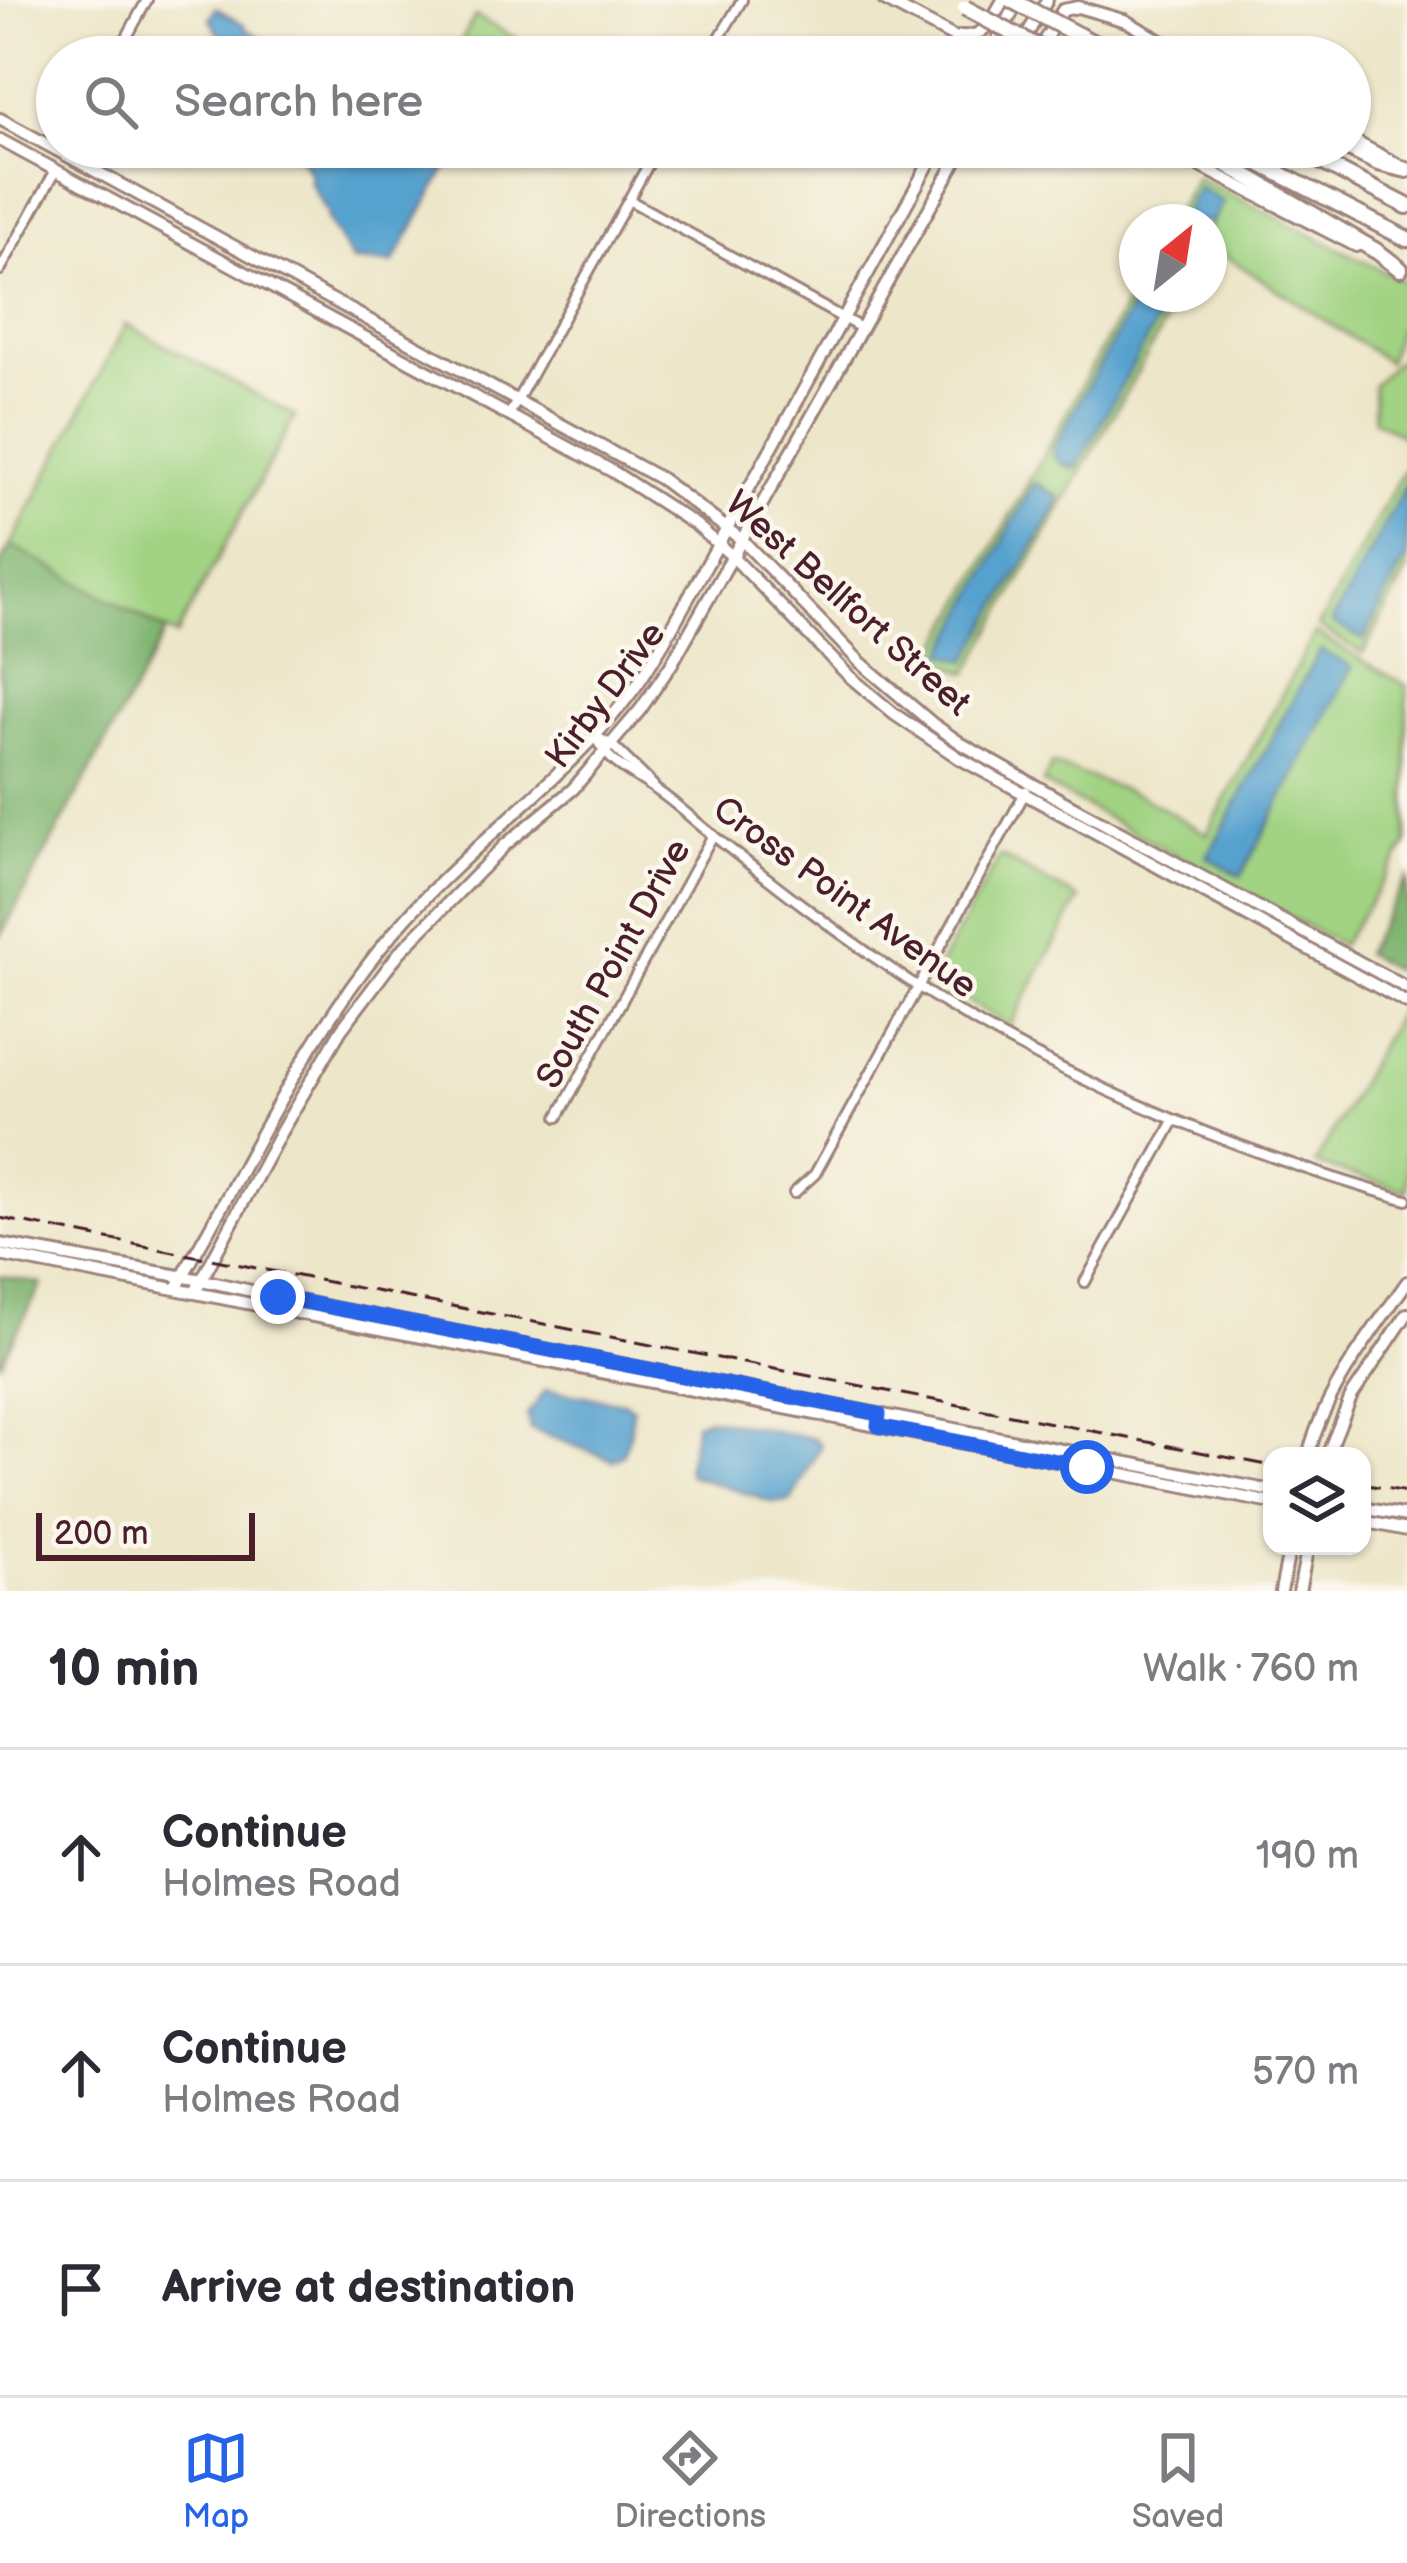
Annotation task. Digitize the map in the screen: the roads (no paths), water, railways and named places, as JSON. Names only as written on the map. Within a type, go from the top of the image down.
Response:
[{"type":"highway","points":[[949,0],[1018,36]]},
{"type":"highway","points":[[1011,0],[1080,36]]},
{"type":"highway","points":[[1371,160],[1407,169]]},
{"type":"highway","points":[[1233,168],[1403,271]]},
{"type":"highway","points":[[1269,168],[1407,239]]},
{"type":"highway","points":[[1334,168],[1407,206]]},
{"type":"main road","points":[[884,0],[955,36]]},
{"type":"main road","points":[[970,36],[985,30],[1011,0]]},
{"type":"main road","points":[[997,36],[1011,0]]},
{"type":"main road","points":[[1026,36],[1047,0]]},
{"type":"main road","points":[[1087,1],[1153,36]]},
{"type":"main road","points":[[1047,36],[1063,10],[1078,7],[1126,21]]},
{"type":"main road","points":[[952,34],[963,36]]},
{"type":"main road","name":"West Bellfort Street","points":[[0,119],[36,136]]},
{"type":"main road","points":[[0,140],[12,139],[36,150]]},
{"type":"main road","name":"West Bellfort Street","points":[[0,140],[36,159]]},
{"type":"main road","points":[[1371,150],[1407,169]]},
{"type":"main road","name":"West Bellfort Street","points":[[52,168],[612,471],[675,510],[732,556],[849,676],[923,735],[1407,988]]},
{"type":"main road","points":[[56,170],[61,168]]},
{"type":"main road","points":[[79,168],[101,179],[107,177]]},
{"type":"main road","name":"West Bellfort Street","points":[[94,168],[661,479],[742,540],[860,662],[962,745],[1028,788],[1407,1003]]},
{"type":"main road","name":"Kirby Drive","points":[[180,1282],[302,1059],[345,994],[406,918],[594,736],[634,689],[928,168]]},
{"type":"main road","name":"Kirby Drive","points":[[195,1292],[341,1030],[399,953],[505,845],[573,789],[671,664],[952,168]]},
{"type":"main road","points":[[1204,168],[1403,271]]},
{"type":"main road","points":[[923,178],[941,188]]},
{"type":"main road","points":[[211,254],[220,238]]},
{"type":"main road","points":[[306,305],[314,289]]},
{"type":"main road","points":[[398,355],[407,339]]},
{"type":"main road","points":[[612,471],[623,456]]},
{"type":"main road","points":[[717,582],[733,572],[754,579]]},
{"type":"main road","points":[[849,676],[860,662]]},
{"type":"main road","points":[[492,832],[505,845]]},
{"type":"main road","points":[[406,918],[420,930]]},
{"type":"main road","points":[[345,994],[360,1005]]},
{"type":"main road","points":[[268,1122],[283,1130]]},
{"type":"main road","points":[[0,1244],[180,1282],[195,1292],[1263,1490]]},
{"type":"main road","points":[[0,1255],[180,1282],[202,1280],[372,1322]]},
{"type":"main road","points":[[1311,1447],[1335,1388],[1407,1282]]},
{"type":"main road","points":[[1331,1447],[1351,1397],[1404,1318],[1386,1312]]},
{"type":"main road","points":[[1335,1388],[1351,1397]]},
{"type":"main road","points":[[1089,1461],[1263,1501]]},
{"type":"main road","points":[[1371,1510],[1407,1516]]},
{"type":"main road","points":[[1371,1523],[1407,1530]]},
{"type":"main road","points":[[1281,1591],[1288,1555]]},
{"type":"main road","points":[[1299,1591],[1306,1555]]},
{"type":"street","points":[[127,36],[147,0]]},
{"type":"street","points":[[721,36],[742,0]]},
{"type":"street","points":[[509,415],[647,168]]},
{"type":"street","points":[[0,270],[56,170]]},
{"type":"street","points":[[629,200],[861,328]]},
{"type":"street","name":"Cross Point Avenue","points":[[594,736],[808,910],[918,987],[1057,1066],[1174,1121],[1325,1177],[1407,1200]]},
{"type":"street","points":[[794,1193],[815,1174],[1028,788]]},
{"type":"street","name":"South Point Drive","points":[[558,1117],[713,836]]},
{"type":"street","points":[[1085,1282],[1174,1121]]},
{"type":"water","points":[[216,8],[258,36],[220,36],[210,18]]},
{"type":"water","points":[[307,168],[446,168],[393,263],[352,261],[327,219],[309,181]]},
{"type":"water","points":[[1198,187],[1223,202],[1222,204],[1189,204]]},
{"type":"water","points":[[1129,312],[1162,312],[1078,465],[1063,464],[1053,455]]},
{"type":"water","points":[[1407,482],[1407,556],[1363,640],[1332,622]]},
{"type":"water","points":[[1038,484],[1060,501],[967,661],[944,653],[1032,486]]},
{"type":"water","points":[[1320,650],[1352,667],[1241,876],[1207,857]]},
{"type":"water","points":[[546,1390],[623,1402],[633,1408],[622,1455],[613,1460],[530,1429],[527,1415]]},
{"type":"water","points":[[708,1418],[815,1439],[821,1445],[791,1501],[772,1502],[689,1475],[696,1422]]},
{"type":"railway","points":[[0,1218],[1263,1464]]},
{"type":"railway","points":[[1371,1486],[1407,1492]]}]
